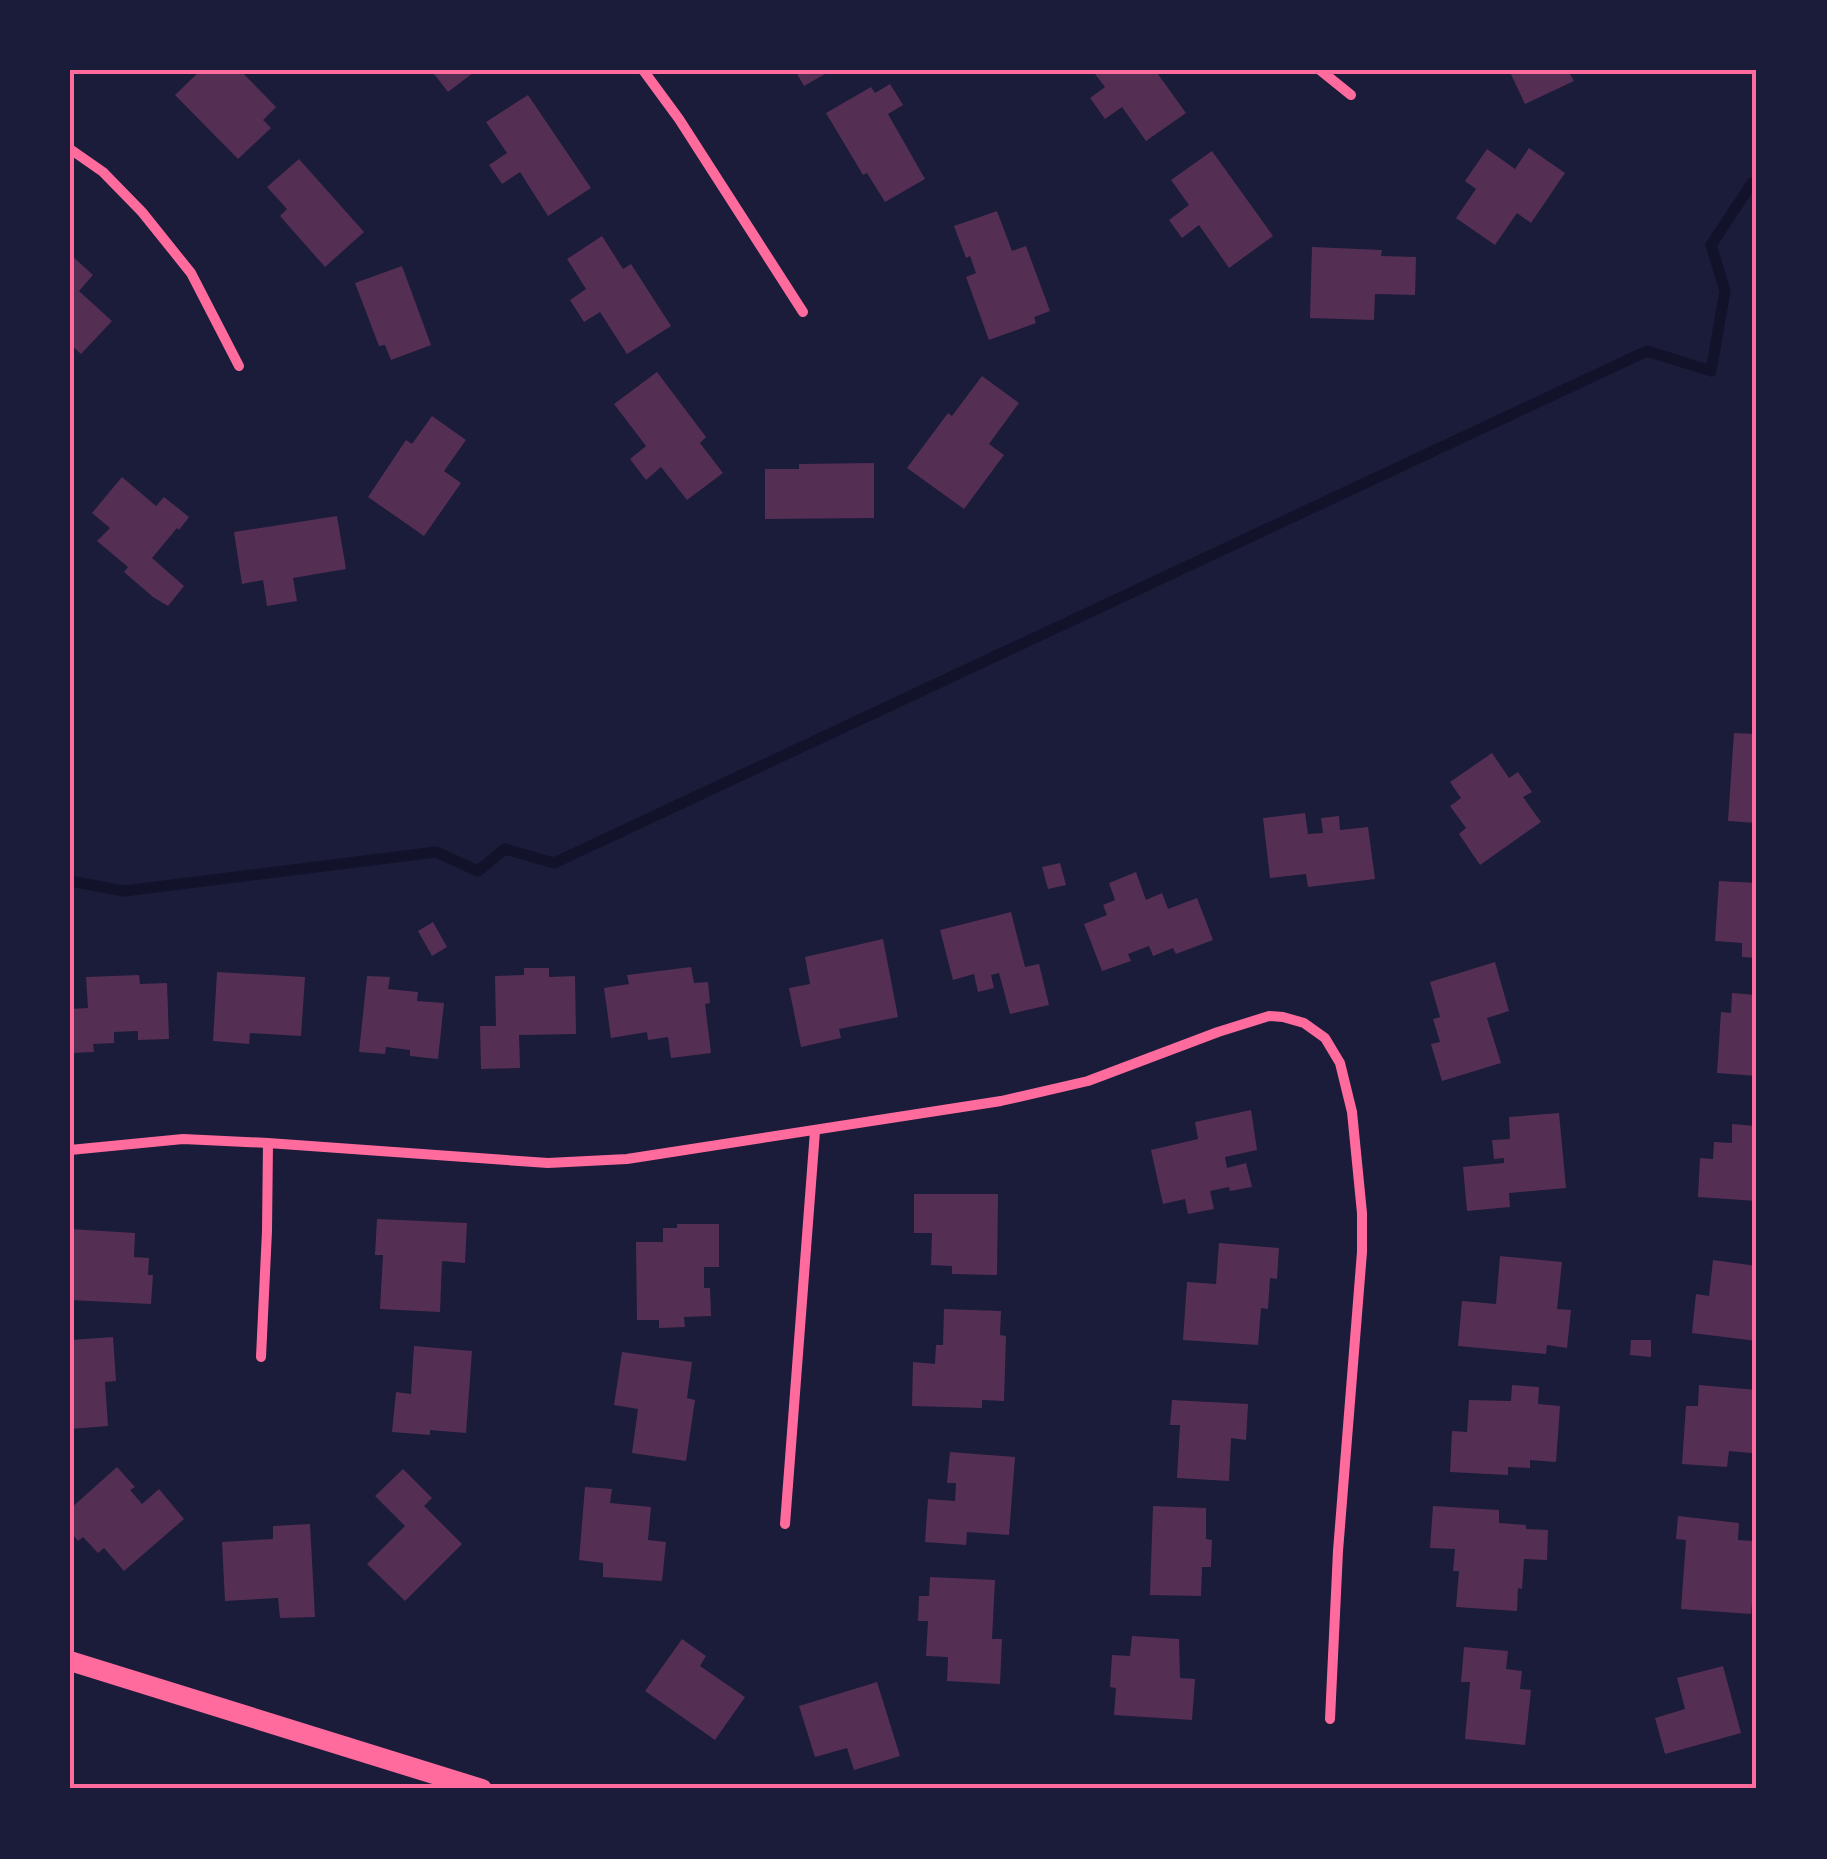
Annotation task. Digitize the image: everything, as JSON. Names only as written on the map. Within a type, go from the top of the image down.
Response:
[{"type":"main road","points":[[70,1661],[482,1789]]},
{"type":"street","points":[[643,70],[803,312]]},
{"type":"street","points":[[1320,70],[1350,95]]},
{"type":"street","points":[[70,149],[103,172],[142,212],[191,274],[239,366]]},
{"type":"street","points":[[70,1150],[182,1140],[548,1163],[627,1159],[1000,1101],[1088,1081],[1269,1016],[1304,1023],[1325,1038],[1340,1064],[1352,1112],[1362,1213],[1330,1719]]},
{"type":"street","points":[[785,1524],[815,1131]]},
{"type":"street","points":[[261,1357],[268,1143]]},
{"type":"building","points":[[201,70],[240,70],[276,107],[263,120],[271,128],[238,159],[175,95]]},
{"type":"building","points":[[431,70],[477,70],[448,92]]},
{"type":"building","points":[[795,70],[832,70],[804,86]]},
{"type":"building","points":[[1092,70],[1155,70],[1186,113],[1146,141],[1122,107],[1105,119],[1090,98],[1105,87]]},
{"type":"building","points":[[1509,70],[1578,70],[1570,74],[1574,81],[1525,104]]},
{"type":"building","points":[[890,84],[903,105],[888,114],[925,179],[885,202],[867,173],[863,175],[826,113],[871,87],[875,93]]},
{"type":"building","points":[[528,95],[591,188],[548,216],[520,172],[502,184],[489,165],[507,153],[486,122]]},
{"type":"building","points":[[1529,148],[1565,173],[1531,223],[1517,213],[1495,245],[1456,218],[1476,189],[1465,181],[1487,149],[1515,169]]},
{"type":"building","points":[[1212,151],[1273,236],[1229,268],[1199,225],[1182,238],[1169,220],[1189,205],[1171,180]]},
{"type":"building","points":[[299,159],[364,232],[325,267],[280,216],[287,209],[267,187]]},
{"type":"building","points":[[997,211],[1012,251],[1026,246],[1050,311],[1034,317],[1036,323],[989,340],[966,277],[976,273],[954,226]]},
{"type":"building","points":[[602,236],[623,269],[631,264],[671,326],[627,354],[600,312],[584,322],[570,300],[586,289],[567,259]]},
{"type":"building","points":[[1312,247],[1382,250],[1381,256],[1416,257],[1415,295],[1375,294],[1374,320],[1310,318]]},
{"type":"building","points":[[70,254],[93,275],[79,291],[112,321],[81,354],[70,344]]},
{"type":"building","points":[[402,266],[431,345],[391,360],[385,345],[379,346],[355,283]]},
{"type":"building","points":[[657,372],[706,437],[700,443],[723,473],[687,500],[661,467],[646,480],[630,459],[646,446],[614,404]]},
{"type":"building","points":[[982,376],[1019,403],[989,444],[1004,455],[964,509],[907,468]]},
{"type":"building","points":[[432,416],[466,440],[444,471],[461,483],[424,536],[368,497],[406,440],[412,444]]},
{"type":"building","points":[[874,463],[874,518],[765,519],[765,469],[799,469],[799,464]]},
{"type":"building","points":[[122,477],[156,506],[164,497],[189,517],[152,558],[184,586],[168,606],[124,572],[128,567],[97,541],[110,528],[92,513]]},
{"type":"building","points":[[337,516],[346,569],[293,578],[297,601],[267,606],[263,580],[242,584],[234,532]]},
{"type":"building","points":[[1734,733],[1757,734],[1757,823],[1728,821]]},
{"type":"building","points":[[1492,753],[1509,778],[1518,772],[1532,792],[1523,797],[1541,822],[1480,865],[1459,834],[1466,828],[1450,806],[1461,798],[1450,782]]},
{"type":"building","points":[[1305,813],[1308,834],[1323,833],[1321,818],[1339,816],[1340,830],[1368,827],[1375,879],[1308,887],[1306,874],[1270,878],[1263,818]]},
{"type":"building","points":[[1060,863],[1066,885],[1048,889],[1042,867]]},
{"type":"building","points":[[1136,872],[1146,900],[1162,893],[1168,909],[1197,898],[1213,940],[1176,954],[1173,948],[1153,956],[1149,946],[1128,954],[1131,961],[1102,971],[1084,924],[1107,915],[1103,905],[1115,900],[1109,883]]},
{"type":"building","points":[[1719,881],[1757,883],[1757,958],[1742,957],[1742,943],[1715,941]]},
{"type":"building","points":[[1011,912],[1025,967],[1039,964],[1049,1005],[1010,1014],[999,973],[991,975],[994,988],[978,992],[974,974],[953,980],[940,930]]},
{"type":"building","points":[[433,922],[447,947],[432,956],[418,931]]},
{"type":"building","points":[[883,939],[898,1017],[839,1029],[841,1038],[801,1047],[789,988],[810,984],[805,957]]},
{"type":"building","points":[[1495,962],[1509,1011],[1487,1018],[1501,1063],[1442,1081],[1431,1044],[1440,1042],[1433,1019],[1440,1017],[1430,982]]},
{"type":"building","points":[[691,967],[694,983],[708,982],[710,1003],[705,1004],[711,1053],[671,1058],[668,1037],[648,1040],[647,1032],[611,1038],[604,988],[629,984],[627,975]]},
{"type":"building","points":[[524,968],[549,968],[549,977],[575,976],[576,1034],[519,1035],[520,1068],[481,1069],[480,1026],[496,1026],[495,976],[524,975]]},
{"type":"building","points":[[217,972],[305,977],[301,1036],[250,1033],[249,1044],[213,1041]]},
{"type":"building","points":[[139,975],[140,984],[167,983],[169,1039],[138,1040],[138,1031],[114,1032],[114,1043],[93,1044],[94,1052],[70,1053],[70,1009],[88,1008],[86,977]]},
{"type":"building","points":[[367,976],[390,977],[388,989],[418,992],[417,1001],[444,1003],[438,1059],[410,1056],[410,1050],[386,1047],[385,1054],[359,1052]]},
{"type":"building","points":[[1732,993],[1757,995],[1757,1076],[1717,1073],[1721,1012],[1731,1013]]},
{"type":"building","points":[[1251,1110],[1257,1150],[1225,1157],[1227,1168],[1246,1163],[1252,1187],[1210,1191],[1214,1209],[1188,1214],[1185,1199],[1163,1204],[1151,1150],[1198,1139],[1195,1122]]},
{"type":"building","points":[[1559,1113],[1566,1188],[1509,1193],[1510,1207],[1467,1211],[1463,1167],[1504,1163],[1504,1158],[1494,1159],[1492,1140],[1510,1139],[1509,1117]]},
{"type":"building","points":[[1732,1124],[1757,1126],[1757,1201],[1698,1197],[1700,1158],[1713,1159],[1714,1142],[1732,1143]]},
{"type":"building","points":[[914,1194],[998,1194],[997,1275],[952,1274],[952,1266],[931,1265],[932,1233],[914,1233]]},
{"type":"building","points":[[377,1219],[467,1223],[465,1263],[442,1261],[440,1312],[380,1309],[383,1255],[375,1255]]},
{"type":"building","points":[[677,1224],[719,1224],[719,1267],[704,1267],[711,1316],[684,1317],[685,1327],[659,1328],[659,1320],[637,1320],[636,1242],[663,1242],[663,1228],[677,1228]]},
{"type":"building","points":[[70,1229],[135,1233],[134,1257],[149,1258],[148,1275],[153,1275],[151,1304],[70,1300]]},
{"type":"building","points":[[1219,1243],[1279,1248],[1277,1279],[1270,1278],[1268,1309],[1261,1308],[1258,1345],[1183,1340],[1187,1282],[1216,1284]]},
{"type":"building","points":[[1500,1256],[1562,1262],[1557,1309],[1571,1310],[1567,1348],[1547,1345],[1546,1354],[1458,1346],[1462,1301],[1496,1304]]},
{"type":"building","points":[[1713,1260],[1757,1266],[1757,1341],[1692,1333],[1696,1294],[1709,1296]]},
{"type":"building","points":[[944,1309],[1001,1311],[1000,1335],[1006,1336],[1004,1401],[982,1400],[982,1408],[912,1406],[913,1362],[935,1364],[936,1345],[943,1345]]},
{"type":"building","points":[[113,1337],[116,1381],[105,1382],[108,1426],[70,1429],[70,1340]]},
{"type":"building","points":[[1631,1340],[1651,1340],[1651,1357],[1630,1355]]},
{"type":"building","points":[[414,1346],[472,1351],[466,1433],[392,1432],[396,1392],[411,1394]]},
{"type":"building","points":[[622,1352],[692,1362],[687,1398],[695,1400],[686,1461],[632,1453],[638,1409],[614,1405]]},
{"type":"building","points":[[1512,1385],[1539,1387],[1538,1404],[1560,1406],[1556,1462],[1530,1460],[1530,1468],[1508,1467],[1508,1475],[1450,1472],[1452,1431],[1467,1432],[1469,1400],[1511,1401]]},
{"type":"building","points":[[1699,1385],[1757,1390],[1757,1429],[1752,1453],[1729,1451],[1727,1467],[1682,1464],[1686,1406],[1698,1406]]},
{"type":"building","points":[[1172,1400],[1248,1404],[1246,1440],[1231,1438],[1229,1481],[1177,1478],[1180,1425],[1170,1425]]},
{"type":"building","points":[[950,1452],[1015,1457],[1009,1535],[967,1532],[966,1545],[925,1542],[928,1499],[955,1501],[956,1483],[947,1483]]},
{"type":"building","points":[[117,1467],[135,1487],[130,1490],[142,1504],[159,1489],[184,1519],[124,1571],[104,1548],[98,1553],[83,1537],[78,1541],[70,1531],[70,1509]]},
{"type":"building","points":[[403,1469],[432,1498],[424,1506],[462,1544],[405,1601],[367,1564],[405,1526],[375,1496]]},
{"type":"building","points":[[585,1487],[612,1489],[610,1503],[651,1507],[648,1540],[666,1542],[662,1581],[603,1577],[603,1563],[579,1560]]},
{"type":"building","points":[[1153,1506],[1206,1508],[1206,1539],[1212,1540],[1211,1567],[1202,1567],[1201,1596],[1150,1595]]},
{"type":"building","points":[[1433,1506],[1499,1510],[1499,1523],[1548,1530],[1547,1560],[1524,1559],[1517,1611],[1456,1607],[1459,1571],[1453,1571],[1455,1549],[1430,1548]]},
{"type":"building","points":[[1678,1516],[1739,1523],[1738,1540],[1753,1541],[1752,1564],[1756,1564],[1751,1614],[1681,1609],[1686,1540],[1676,1539]]},
{"type":"building","points":[[310,1524],[315,1617],[280,1618],[278,1598],[225,1601],[222,1542],[273,1539],[273,1526]]},
{"type":"building","points":[[930,1577],[995,1580],[992,1639],[1002,1639],[1000,1684],[947,1681],[948,1657],[926,1656],[928,1621],[918,1621],[919,1596],[929,1596]]},
{"type":"building","points":[[1132,1636],[1179,1639],[1180,1678],[1195,1679],[1192,1720],[1114,1715],[1116,1688],[1110,1687],[1112,1655],[1130,1656]]},
{"type":"building","points":[[682,1639],[706,1656],[700,1666],[745,1697],[715,1740],[645,1691]]},
{"type":"building","points":[[1464,1647],[1508,1651],[1506,1669],[1522,1671],[1520,1689],[1531,1690],[1525,1745],[1465,1739],[1470,1682],[1461,1682]]},
{"type":"building","points":[[1723,1666],[1741,1733],[1665,1754],[1655,1718],[1685,1709],[1677,1678]]},
{"type":"building","points":[[877,1682],[900,1756],[854,1770],[847,1748],[815,1757],[799,1706]]},
{"type":"waterway","points":[[70,881],[124,891],[436,852],[478,871],[505,849],[554,863],[1647,351],[1711,371],[1725,291],[1711,245],[1752,183],[1757,183]]}]
